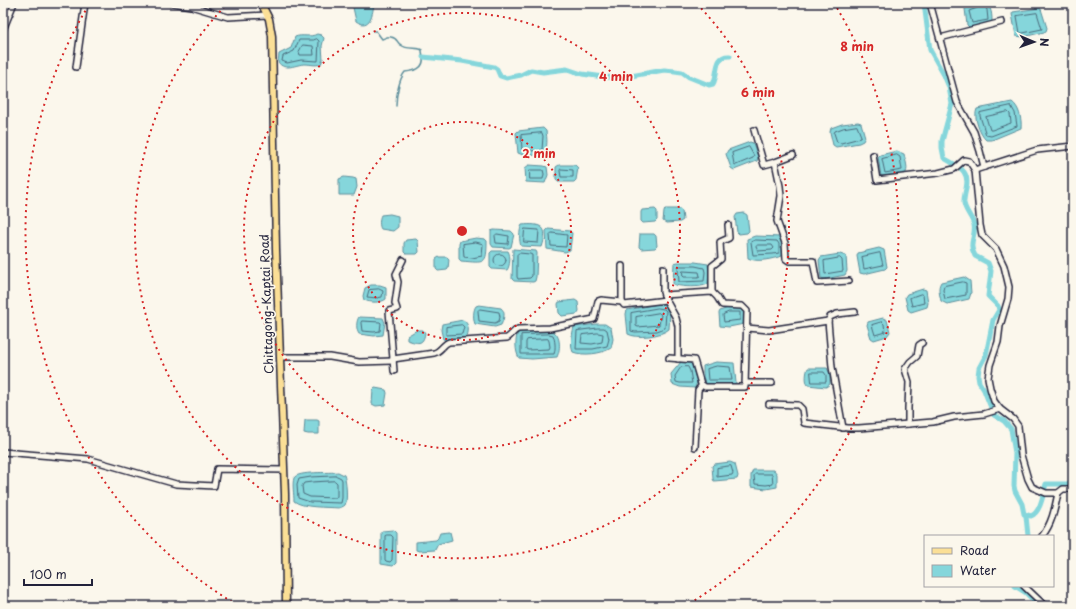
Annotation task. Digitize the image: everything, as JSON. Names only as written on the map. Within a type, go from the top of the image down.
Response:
[{"type":"main road","name":"Chittagong-Kaptai Road","points":[[261,3],[267,15],[272,36],[276,249],[284,470],[286,606]]},
{"type":"street","points":[[3,30],[14,3]]},
{"type":"street","points":[[76,67],[85,3]]},
{"type":"street","points":[[172,3],[191,4],[228,17],[267,15]]},
{"type":"street","points":[[930,3],[957,102],[974,132],[984,166]]},
{"type":"street","points":[[940,38],[1002,22]]},
{"type":"street","points":[[754,130],[764,165],[793,155]]},
{"type":"street","points":[[975,170],[1037,150],[1073,146]]},
{"type":"street","points":[[873,155],[877,180],[938,173],[954,169],[964,160],[969,161],[975,170],[982,235],[996,249],[1004,266],[1010,287],[1000,326],[998,342],[990,365],[988,378],[990,388],[994,401],[1000,409],[1013,419],[1018,426],[1021,455],[1028,480],[1032,486],[1044,492],[1058,493],[1063,490],[1073,489]]},
{"type":"street","points":[[776,162],[780,191],[777,221],[785,243],[786,258],[788,261],[813,261],[816,283],[849,280]]},
{"type":"street","points":[[702,385],[708,387],[746,387],[747,311],[742,306],[722,305],[712,292],[712,266],[721,259],[720,242],[729,238],[728,225]]},
{"type":"street","points":[[394,370],[389,311],[397,309],[395,299],[398,282],[396,274],[403,260]]},
{"type":"street","points":[[622,266],[622,302]]},
{"type":"street","points":[[663,268],[665,298],[672,310],[678,326],[678,359]]},
{"type":"street","points":[[280,357],[330,357],[359,362],[393,360],[438,352],[445,343],[449,342],[507,338],[514,330],[518,328],[550,328],[594,319],[598,301],[601,300],[622,302],[624,305],[712,292]]},
{"type":"street","points":[[843,428],[832,367],[828,321],[830,317],[837,314],[855,312]]},
{"type":"street","points":[[747,328],[769,330],[828,321]]},
{"type":"street","points":[[908,424],[909,382],[905,370],[910,362],[917,356],[919,345],[922,343]]},
{"type":"street","points":[[669,358],[694,360],[702,385]]},
{"type":"street","points":[[746,383],[772,383]]},
{"type":"street","points":[[695,447],[698,390],[702,385]]},
{"type":"street","points":[[769,404],[798,405],[802,409],[804,423],[843,428],[933,422],[984,414],[1000,409]]},
{"type":"street","points":[[3,452],[88,459],[176,484],[214,486],[217,469],[284,470]]},
{"type":"street","points":[[1043,535],[1053,515],[1058,493]]},
{"type":"street","points":[[1025,587],[1045,606]]},
{"type":"water","points":[[352,3],[374,3],[372,16],[368,22],[361,24],[356,21]]},
{"type":"water","points":[[984,3],[989,7],[992,22],[973,28],[969,27],[967,25],[966,7]]},
{"type":"water","points":[[1039,8],[1041,9],[1047,28],[1046,31],[1023,37],[1016,36],[1012,14],[1013,12]]},
{"type":"water","points":[[317,34],[324,38],[322,46],[323,59],[321,64],[302,64],[284,67],[278,62],[279,54],[291,48],[295,37],[312,36]]},
{"type":"water","points":[[1012,102],[1020,114],[1021,128],[992,140],[986,140],[978,126],[976,117],[977,109]]},
{"type":"water","points":[[861,123],[865,137],[863,141],[836,147],[833,145],[830,132],[831,128],[842,124]]},
{"type":"water","points":[[543,128],[546,131],[547,140],[544,154],[528,155],[518,153],[516,133],[518,131]]},
{"type":"water","points":[[750,142],[753,143],[758,157],[757,161],[734,170],[731,168],[726,154],[728,150]]},
{"type":"water","points":[[897,151],[904,154],[907,168],[906,173],[904,175],[881,176],[878,157],[880,155]]},
{"type":"water","points":[[529,165],[547,167],[548,175],[545,183],[526,182],[525,168]]},
{"type":"water","points":[[559,165],[575,165],[578,168],[576,180],[574,182],[558,182],[556,179],[556,167]]},
{"type":"water","points":[[344,177],[356,179],[357,187],[354,195],[339,195],[339,179]]},
{"type":"water","points":[[655,209],[657,211],[657,220],[655,222],[643,223],[641,221],[642,210]]},
{"type":"water","points":[[665,209],[680,209],[682,211],[683,220],[680,222],[666,223],[663,221]]},
{"type":"water","points":[[744,213],[747,215],[749,231],[747,233],[739,234],[737,232],[735,217],[737,214]]},
{"type":"water","points":[[390,214],[398,216],[398,227],[393,231],[381,229],[381,215]]},
{"type":"water","points":[[522,225],[535,225],[542,228],[545,235],[542,247],[521,246],[520,230]]},
{"type":"water","points":[[548,229],[570,231],[572,233],[570,250],[565,252],[547,249],[546,231]]},
{"type":"water","points":[[491,231],[511,231],[514,234],[511,247],[493,247],[491,244]]},
{"type":"water","points":[[640,234],[654,234],[656,236],[657,246],[655,248],[641,249],[639,247]]},
{"type":"water","points":[[755,236],[781,237],[783,243],[782,256],[760,260],[748,258],[747,239]]},
{"type":"water","points":[[476,238],[485,239],[487,241],[485,258],[480,262],[461,261],[459,259],[460,241]]},
{"type":"water","points":[[416,239],[418,241],[419,252],[417,254],[406,254],[404,252],[404,243],[406,240]]},
{"type":"water","points":[[879,248],[884,250],[887,267],[885,269],[864,274],[860,273],[857,256],[858,253]]},
{"type":"water","points":[[513,249],[536,251],[535,281],[514,281],[512,279]]},
{"type":"water","points":[[492,251],[508,251],[510,261],[507,270],[492,269],[490,267],[490,253]]},
{"type":"water","points":[[840,254],[846,256],[847,271],[845,275],[825,279],[821,278],[819,260],[821,257]]},
{"type":"water","points":[[439,257],[447,257],[449,259],[447,270],[438,271],[436,269],[436,259]]},
{"type":"water","points":[[674,263],[708,264],[708,284],[692,287],[673,284]]},
{"type":"water","points":[[964,277],[970,281],[971,293],[969,299],[947,304],[941,301],[939,289],[941,282]]},
{"type":"water","points":[[371,285],[386,287],[386,299],[376,302],[364,300],[363,296],[365,288]]},
{"type":"water","points":[[923,289],[926,290],[928,303],[927,307],[911,312],[908,310],[905,297],[907,294]]},
{"type":"water","points":[[575,300],[578,302],[579,311],[577,314],[562,316],[559,313],[559,302]]},
{"type":"water","points":[[658,304],[668,307],[670,312],[669,329],[649,336],[632,336],[628,334],[627,310]]},
{"type":"water","points":[[479,305],[501,308],[504,312],[504,316],[501,325],[495,327],[475,324],[474,310],[476,306]]},
{"type":"water","points":[[728,308],[742,308],[745,312],[744,324],[729,327],[720,326],[719,313],[720,311]]},
{"type":"water","points":[[359,317],[383,318],[385,323],[383,335],[374,336],[359,334],[357,330],[357,321]]},
{"type":"water","points":[[883,318],[887,320],[890,332],[887,336],[874,340],[871,338],[867,325],[868,322]]},
{"type":"water","points":[[463,320],[467,324],[468,329],[466,338],[443,339],[441,330],[442,324]]},
{"type":"water","points":[[605,324],[611,328],[613,339],[611,348],[603,352],[592,354],[573,352],[571,343],[574,327]]},
{"type":"water","points":[[417,330],[423,330],[425,333],[421,342],[417,343],[407,340],[407,336]]},
{"type":"water","points":[[550,330],[558,337],[559,349],[557,357],[532,359],[519,358],[516,345],[518,332]]},
{"type":"water","points":[[681,362],[689,362],[692,365],[697,382],[695,388],[680,387],[672,384],[671,374]]},
{"type":"water","points":[[716,362],[734,363],[736,383],[731,385],[706,384],[703,377],[703,366]]},
{"type":"water","points":[[808,368],[827,368],[830,374],[830,384],[826,387],[808,385],[806,376]]},
{"type":"water","points":[[375,388],[386,390],[385,405],[376,406],[372,404],[373,390]]},
{"type":"water","points":[[305,420],[319,421],[319,434],[304,433]]},
{"type":"water","points":[[730,462],[735,464],[738,476],[737,479],[714,481],[712,466],[714,464]]},
{"type":"water","points":[[753,470],[774,470],[777,474],[777,487],[766,489],[751,487],[751,475]]},
{"type":"water","points":[[338,472],[344,475],[346,502],[344,506],[339,508],[315,507],[303,505],[294,501],[293,483],[296,476],[307,473]]},
{"type":"water","points":[[393,530],[396,533],[396,563],[393,566],[381,564],[382,531]]},
{"type":"water","points":[[450,532],[452,540],[438,544],[435,550],[416,550],[416,542],[436,540],[440,533]]},
{"type":"waterway","points":[[924,3],[930,50],[949,87],[952,104],[942,141],[944,158],[960,168],[966,176],[967,184],[964,203],[974,225],[972,249],[975,256],[988,263],[991,271],[988,296],[998,306],[999,310],[993,320],[986,355],[979,368],[979,382],[984,390],[994,415],[1004,421],[1011,429],[1015,453],[1014,486],[1022,504],[1024,514],[1031,516],[1037,511],[1046,484],[1073,484]]},
{"type":"waterway","points":[[373,31],[376,31],[382,39],[389,37],[393,38],[396,39],[403,47],[422,50],[423,61],[421,67],[405,72],[401,79],[397,93],[396,106]]},
{"type":"waterway","points":[[423,57],[462,61],[494,67],[497,69],[500,76],[506,78],[521,75],[531,70],[543,72],[567,69],[582,74],[620,78],[664,70],[682,72],[689,77],[709,85],[713,84],[715,80],[717,66],[721,59],[730,56]]},
{"type":"waterway","points":[[1026,516],[1028,535]]},
{"type":"waterway","points":[[1017,587],[1026,593],[1039,606]]}]
